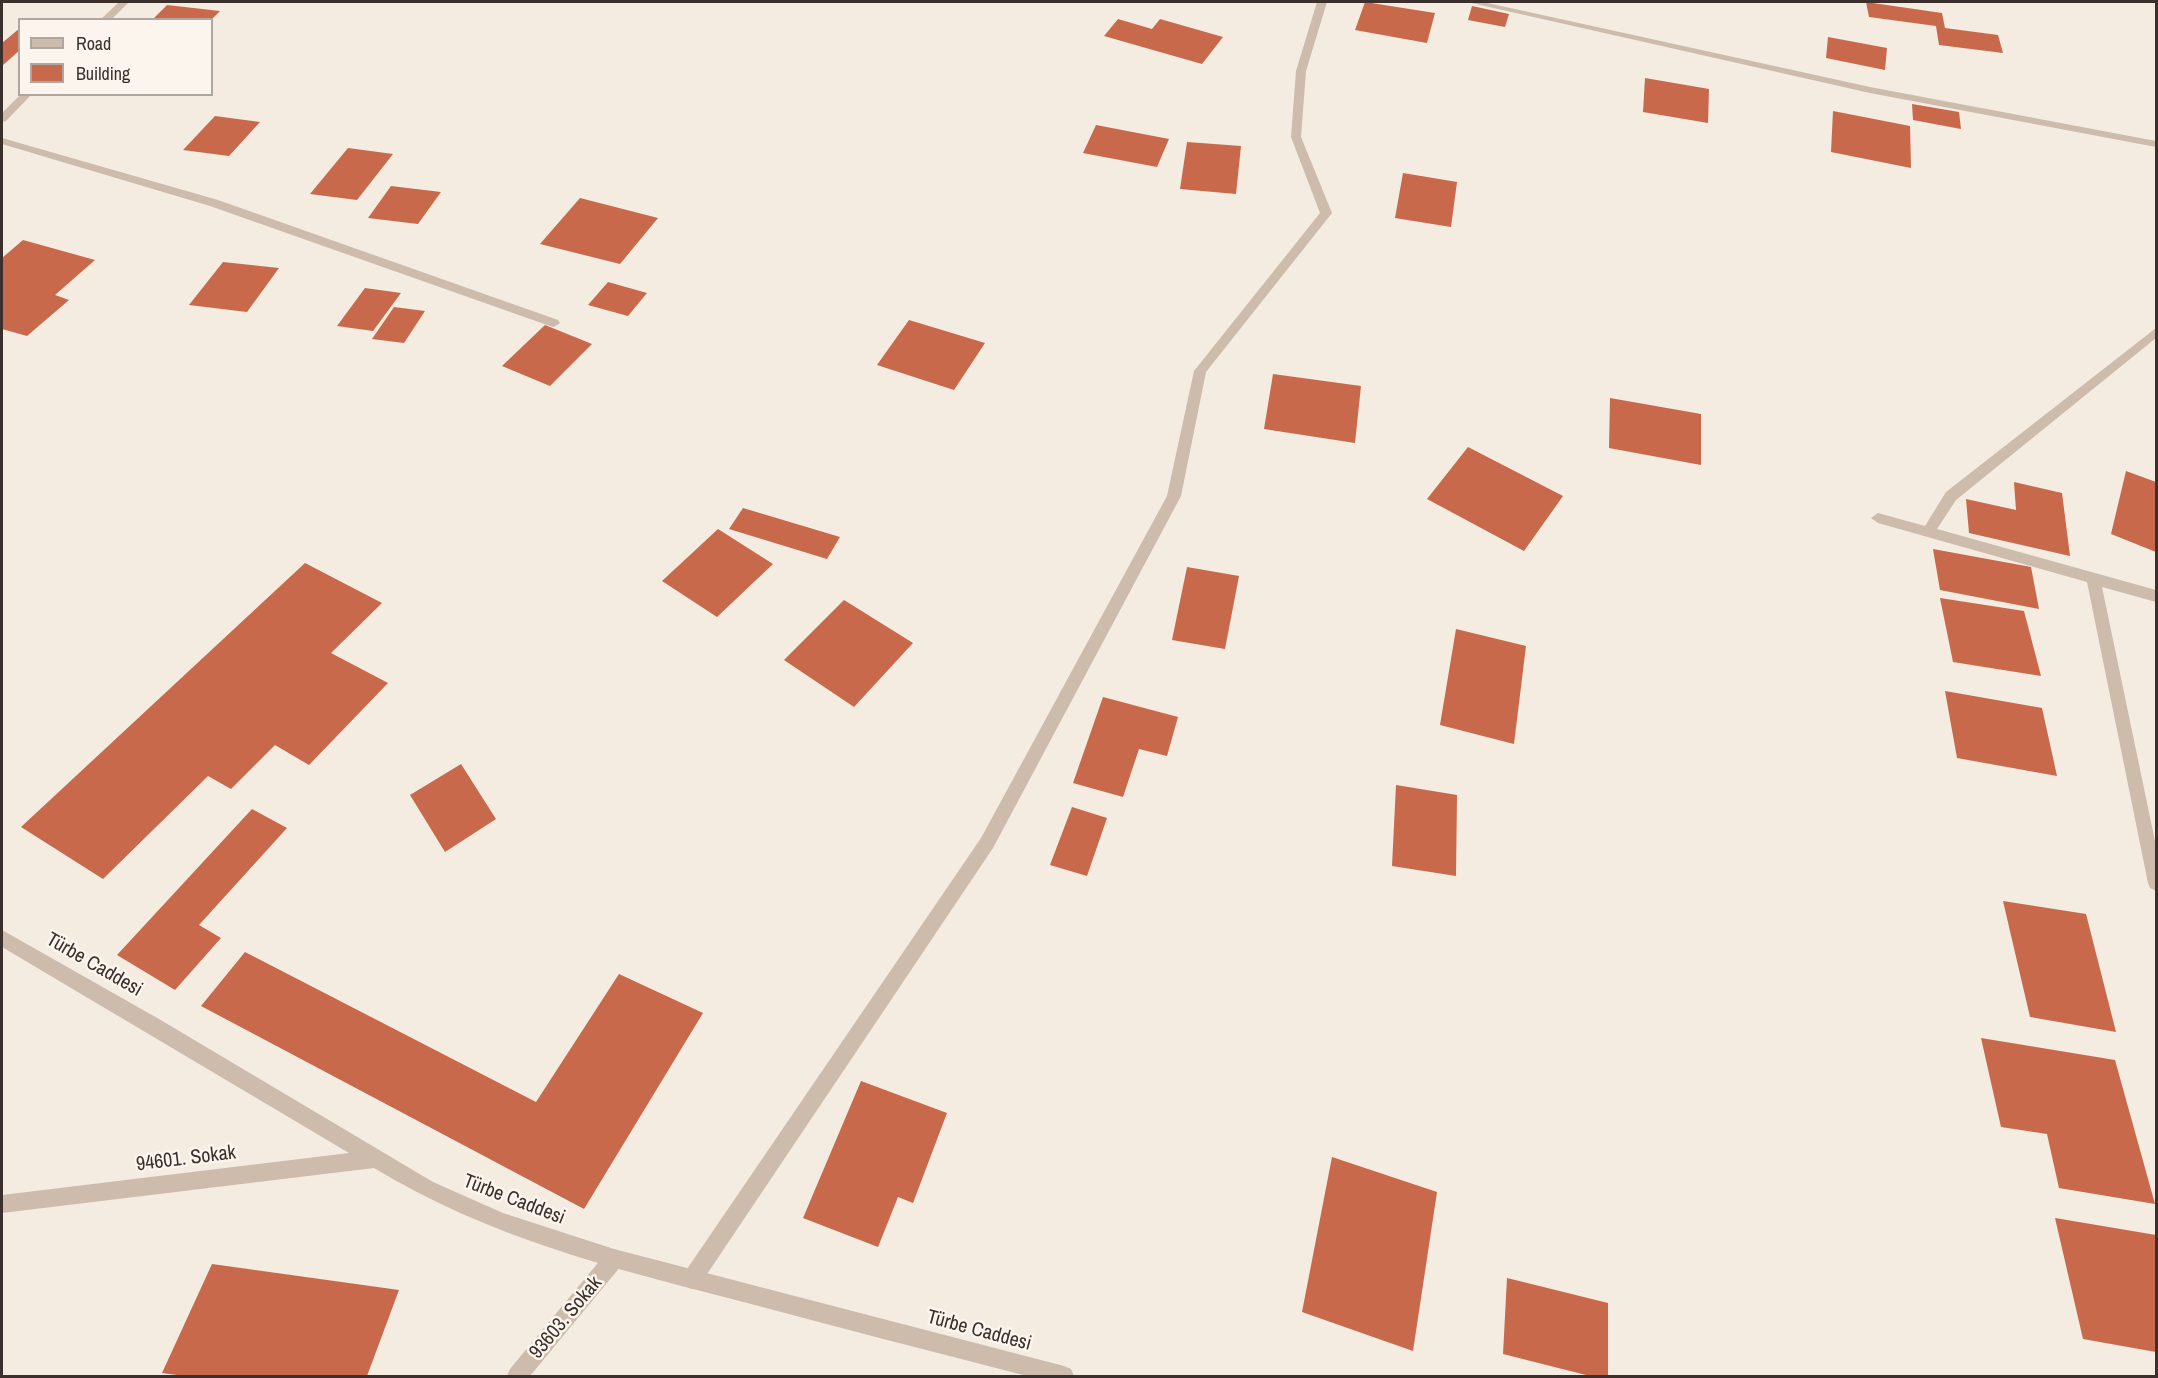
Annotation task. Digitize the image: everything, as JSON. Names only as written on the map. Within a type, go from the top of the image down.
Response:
[{"type":"street","points":[[107,18],[124,2]]},
{"type":"street","points":[[692,1279],[987,843],[1174,496],[1200,372],[1326,213],[1296,137],[1301,71],[1322,2]]},
{"type":"street","points":[[1472,2],[1870,90],[2157,144]]},
{"type":"street","points":[[2,119],[25,96]]},
{"type":"street","points":[[2,141],[214,203],[554,323]]},
{"type":"street","points":[[1928,532],[1951,496],[2157,332]]},
{"type":"street","points":[[1878,518],[2157,596]]},
{"type":"street","points":[[2093,579],[2157,883]]},
{"type":"street","name":"Türbe Caddesi","points":[[2,938],[426,1190],[502,1222],[614,1259],[1064,1377]]},
{"type":"street","name":"94601. Sokak","points":[[2,1204],[376,1159]]},
{"type":"street","name":"93603. Sokak","points":[[517,1377],[614,1259]]},
{"type":"building","points":[[1365,2],[1435,13],[1427,43],[1355,30]]},
{"type":"building","points":[[1866,2],[1942,13],[1945,28],[1998,35],[2003,53],[1939,45],[1936,26],[1869,17]]},
{"type":"building","points":[[167,5],[220,11],[213,18],[154,18]]},
{"type":"building","points":[[1472,6],[1509,14],[1505,27],[1468,20]]},
{"type":"building","points":[[1118,19],[1152,29],[1160,19],[1223,37],[1202,64],[1104,36]]},
{"type":"building","points":[[18,30],[18,52],[2,66],[2,43]]},
{"type":"building","points":[[1828,37],[1887,48],[1885,70],[1826,58]]},
{"type":"building","points":[[1645,78],[1709,89],[1708,123],[1643,112]]},
{"type":"building","points":[[1912,104],[1959,112],[1961,129],[1913,120]]},
{"type":"building","points":[[1833,111],[1910,126],[1911,168],[1831,152]]},
{"type":"building","points":[[215,116],[260,122],[229,156],[183,150]]},
{"type":"building","points":[[1096,125],[1169,139],[1157,167],[1083,153]]},
{"type":"building","points":[[1187,142],[1241,146],[1236,194],[1180,189]]},
{"type":"building","points":[[348,148],[393,154],[357,200],[310,194]]},
{"type":"building","points":[[1403,173],[1457,182],[1451,227],[1395,218]]},
{"type":"building","points":[[391,186],[441,192],[418,224],[368,218]]},
{"type":"building","points":[[580,198],[658,218],[620,264],[540,244]]},
{"type":"building","points":[[23,240],[95,260],[55,295],[69,300],[27,336],[2,329],[2,258]]},
{"type":"building","points":[[223,262],[279,268],[247,312],[189,305]]},
{"type":"building","points":[[608,282],[647,293],[628,316],[588,305]]},
{"type":"building","points":[[365,288],[401,293],[373,331],[337,326]]},
{"type":"building","points":[[394,307],[425,311],[404,343],[372,339]]},
{"type":"building","points":[[909,320],[985,343],[954,390],[877,365]]},
{"type":"building","points":[[545,325],[592,344],[550,386],[502,366]]},
{"type":"building","points":[[1273,374],[1361,386],[1355,443],[1264,429]]},
{"type":"building","points":[[1610,398],[1701,414],[1701,465],[1609,448]]},
{"type":"building","points":[[1468,447],[1563,496],[1524,551],[1427,499]]},
{"type":"building","points":[[2126,471],[2156,482],[2156,552],[2111,534]]},
{"type":"building","points":[[2014,482],[2062,493],[2070,556],[1969,533],[1966,499],[2016,510]]},
{"type":"building","points":[[743,508],[840,537],[827,559],[729,529]]},
{"type":"building","points":[[718,529],[773,564],[717,617],[662,581]]},
{"type":"building","points":[[1933,549],[2031,567],[2039,609],[1940,590]]},
{"type":"building","points":[[305,563],[382,603],[331,653],[388,683],[309,765],[275,745],[231,789],[208,776],[103,879],[21,827]]},
{"type":"building","points":[[1187,567],[1239,576],[1225,649],[1172,640]]},
{"type":"building","points":[[1940,598],[2024,611],[2041,676],[1953,662]]},
{"type":"building","points":[[844,600],[913,643],[854,707],[784,660]]},
{"type":"building","points":[[1456,629],[1526,646],[1514,744],[1440,725]]},
{"type":"building","points":[[1945,691],[2042,708],[2057,776],[1957,758]]},
{"type":"building","points":[[1103,697],[1178,717],[1167,756],[1139,749],[1123,797],[1073,783]]},
{"type":"building","points":[[461,764],[496,819],[445,852],[410,795]]},
{"type":"building","points":[[1396,785],[1457,795],[1456,876],[1392,866]]},
{"type":"building","points":[[1072,807],[1107,818],[1087,876],[1050,865]]},
{"type":"building","points":[[252,809],[287,828],[199,925],[221,938],[175,990],[117,955]]},
{"type":"building","points":[[2003,901],[2086,914],[2116,1032],[2030,1017]]},
{"type":"building","points":[[245,952],[536,1102],[619,974],[703,1013],[584,1209],[201,1006]]},
{"type":"building","points":[[1981,1038],[2115,1060],[2155,1204],[2059,1188],[2047,1134],[2001,1127]]},
{"type":"building","points":[[861,1081],[947,1113],[913,1203],[898,1197],[878,1247],[803,1218]]},
{"type":"building","points":[[1332,1157],[1437,1192],[1413,1351],[1302,1312]]},
{"type":"building","points":[[2055,1218],[2156,1235],[2156,1352],[2083,1339]]},
{"type":"building","points":[[212,1264],[399,1290],[367,1376],[184,1376],[162,1373]]},
{"type":"building","points":[[1507,1278],[1608,1303],[1608,1376],[1590,1376],[1503,1354]]}]
